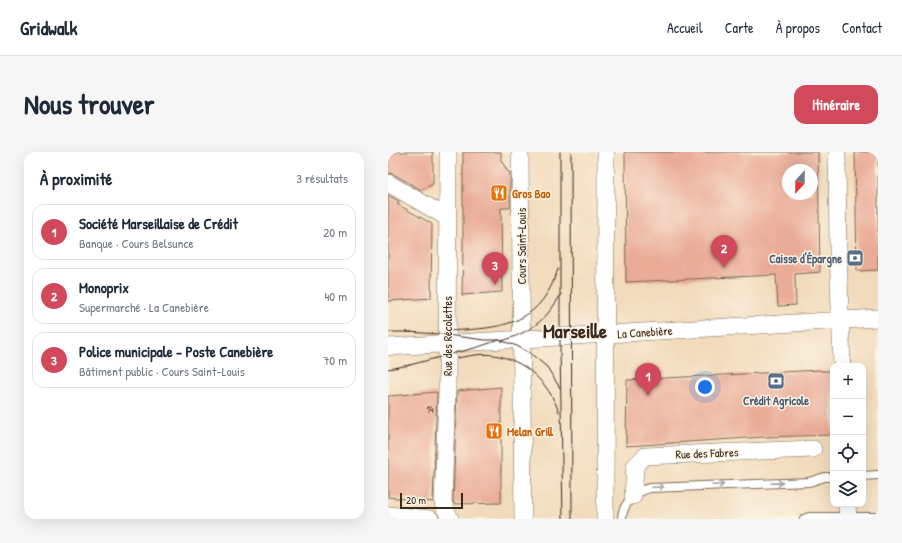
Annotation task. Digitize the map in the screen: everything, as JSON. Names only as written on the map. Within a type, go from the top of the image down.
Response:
[{"type":"street","name":"Rue des Récolettes","points":[[448,152],[446,343],[447,391],[443,503],[450,519]]},
{"type":"street","name":"Cours Saint-Louis","points":[[520,152],[523,519]]},
{"type":"street","points":[[605,519],[606,152]]},
{"type":"street","points":[[837,152],[842,363]]},
{"type":"street","points":[[388,183],[448,218]]},
{"type":"street","name":"La Canebière","points":[[388,347],[878,318]]},
{"type":"street","name":"Rue des Fabres","points":[[633,496],[635,466],[645,456],[813,449]]},
{"type":"street","points":[[388,515],[430,519]]},
{"type":"lane","points":[[866,476],[878,475]]},
{"type":"lane","points":[[633,496],[641,490],[650,488],[809,482],[830,477]]},
{"type":"lane","name":"Rue des Fabres","points":[[622,519],[626,506],[633,496]]},
{"type":"lane","points":[[804,519],[809,517],[848,513],[878,517]]},
{"type":"building","points":[[388,152],[433,152],[433,184],[421,190],[393,174],[388,173]]},
{"type":"building","points":[[463,152],[501,152],[501,160],[508,172],[510,172],[510,208],[501,208],[502,292],[462,295]]},
{"type":"building","points":[[625,152],[818,152],[820,272],[795,274],[796,305],[778,306],[776,275],[626,282]]},
{"type":"building","points":[[855,152],[878,152],[878,270],[857,271]]},
{"type":"building","points":[[388,195],[400,202],[397,204],[432,224],[431,298],[388,301]]},
{"type":"building","points":[[820,370],[830,371],[830,435],[763,437],[626,446],[627,380]]},
{"type":"building","points":[[501,387],[501,503],[454,504],[457,391]]},
{"type":"building","points":[[437,392],[433,502],[388,497],[388,396]]},
{"type":"tram line","points":[[560,152],[560,349],[563,519]]},
{"type":"tram line","points":[[571,152],[572,519]]},
{"type":"tram line","points":[[446,331],[500,326],[515,321],[528,314],[540,303],[550,288],[558,269]]},
{"type":"tram line","points":[[406,366],[499,340],[502,341],[521,334],[543,318],[561,294]]},
{"type":"tram line","points":[[388,332],[412,332]]},
{"type":"tram line","points":[[406,332],[499,340],[517,346],[530,353],[547,367],[560,388]]},
{"type":"tram line","points":[[457,358],[489,354],[516,362],[534,374],[542,383],[555,401],[559,412]]},
{"type":"tram line","points":[[388,369],[410,365]]},
{"type":"place","name":"Gros Bao","points":[[499,193]]},
{"type":"place","name":"Caisse d'Épargne","points":[[855,258]]},
{"type":"place","name":"Monoprix","points":[[724,268]]},
{"type":"place","name":"Police municipale - Poste Canebière","points":[[495,285]]},
{"type":"place","name":"Crédit Agricole","points":[[776,381]]},
{"type":"place","name":"Société Marseillaise de Crédit","points":[[648,396]]},
{"type":"place","name":"Melan Grill","points":[[494,431]]},
{"type":"district","name":"Marseille","points":[[575,330]]}]
